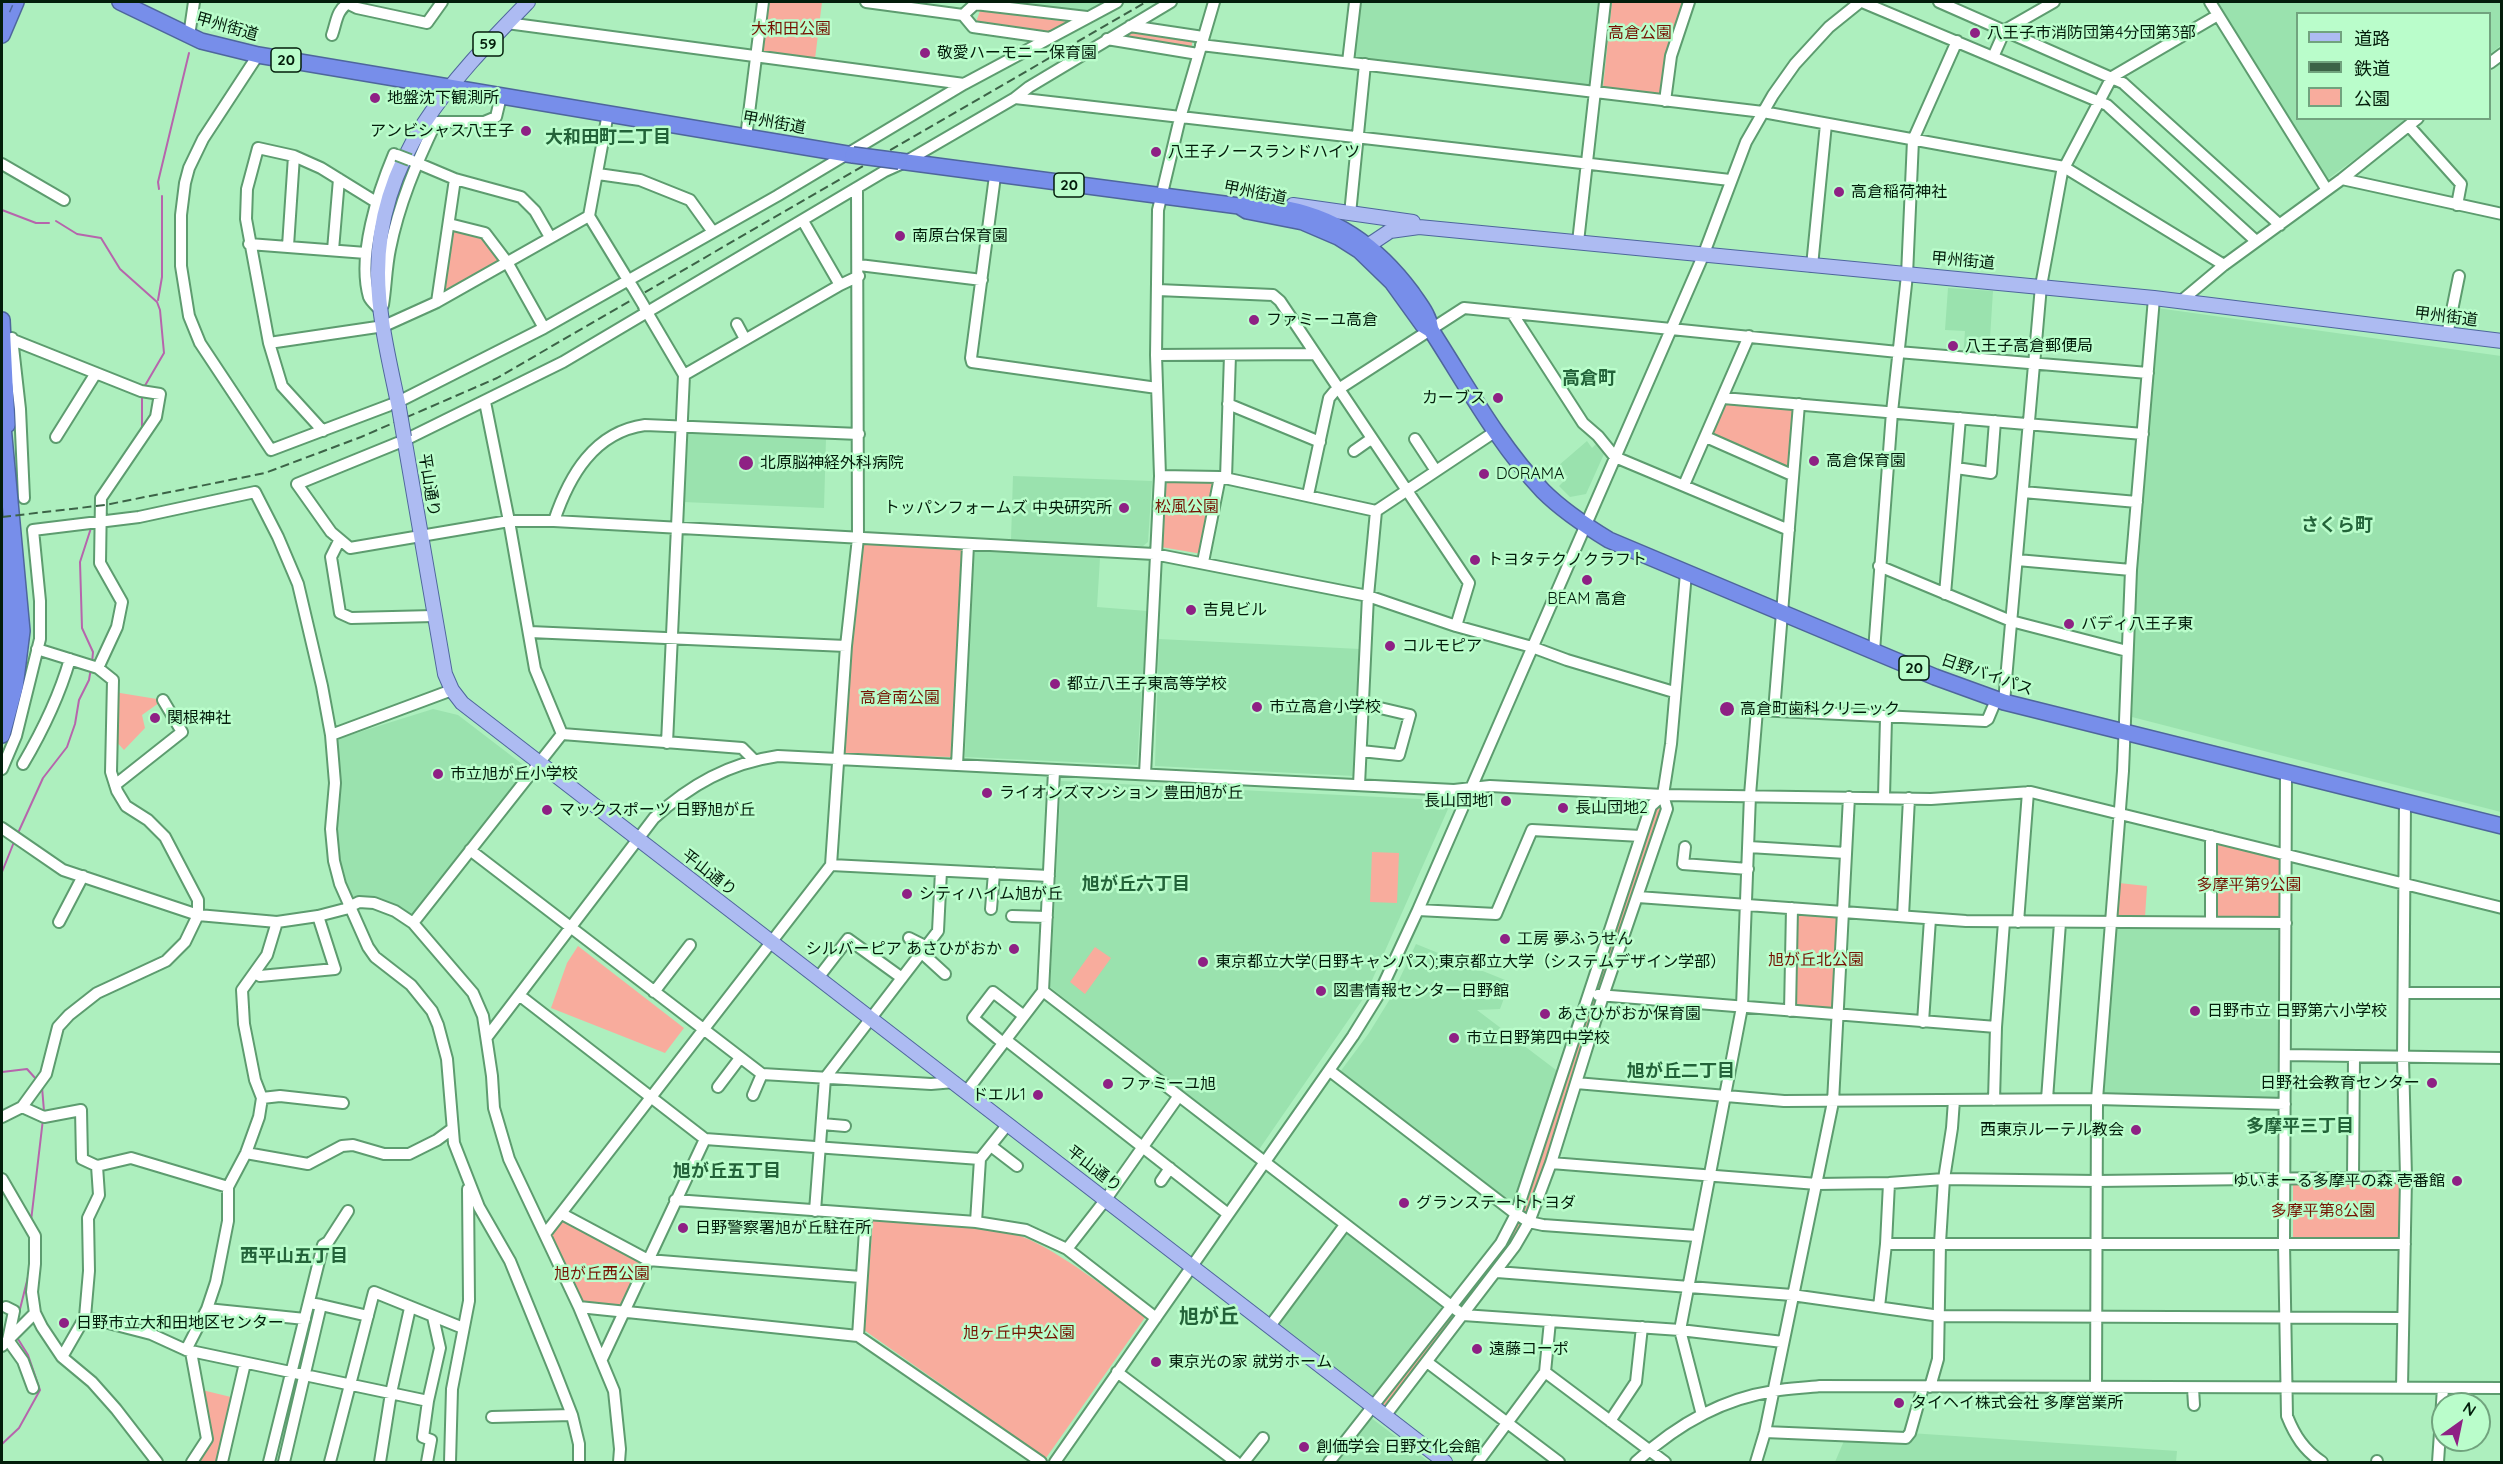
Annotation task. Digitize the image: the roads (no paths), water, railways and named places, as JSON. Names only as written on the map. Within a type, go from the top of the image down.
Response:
[{"type":"highway","points":[[2,9],[5,2]]},
{"type":"highway","points":[[2,35],[16,2]]},
{"type":"highway","name":"甲州街道","points":[[120,2],[189,36],[258,56],[849,154],[995,176],[1239,206],[1247,211],[1303,222],[1364,248]]},
{"type":"highway","name":"日野バイパス","points":[[1239,206],[1248,202],[1304,212],[1322,218],[1364,248],[1407,287],[1430,320],[1431,330],[1496,431],[1543,491],[1586,526],[1609,540],[1781,613],[2000,701],[2502,826]]},
{"type":"highway","points":[[5,331],[7,471]]},
{"type":"highway","points":[[2,415],[20,600],[21,645],[13,699],[2,735]]},
{"type":"highway","points":[[2,524],[10,630],[2,697]]},
{"type":"highway","points":[[2,563],[4,547]]},
{"type":"highway","points":[[2,584],[4,626],[2,636]]},
{"type":"highway","points":[[2,644],[2,662]]},
{"type":"highway","points":[[21,645],[37,649]]},
{"type":"main road","name":"59","points":[[449,87],[528,2]]},
{"type":"main road","name":"平山通り","points":[[449,87],[415,136],[390,194],[379,249],[378,290],[445,674],[462,704],[1444,1462]]},
{"type":"main road","name":"甲州街道","points":[[1259,204],[1266,202],[1413,222],[1419,227]]},
{"type":"main road","name":"甲州街道","points":[[1364,248],[1390,231],[1419,227],[1703,256],[2154,297],[2502,341]]},
{"type":"street","points":[[189,36],[194,2]]},
{"type":"street","points":[[332,35],[337,13],[347,2],[357,8],[427,23],[442,2]]},
{"type":"street","points":[[746,136],[763,2]]},
{"type":"street","points":[[866,2],[963,15],[973,27],[1050,38]]},
{"type":"street","points":[[258,56],[204,139],[189,168],[184,183],[181,215],[181,266],[189,316],[200,343],[271,450],[398,405],[630,283],[964,84],[1117,2]]},
{"type":"street","points":[[1171,2],[1107,39],[1015,98],[645,310],[562,362],[485,402],[297,484],[339,541],[351,548],[509,521],[554,521],[1154,554],[1368,596],[1456,626],[1532,647],[1567,660],[1674,692]]},
{"type":"street","points":[[1145,774],[1154,554],[1160,476],[1156,355],[1160,197],[1180,118],[1214,2]]},
{"type":"street","points":[[1348,62],[1355,2]]},
{"type":"street","points":[[1578,242],[1605,2]]},
{"type":"street","points":[[1665,101],[1671,56],[1689,2]]},
{"type":"street","points":[[1055,1462],[1330,1071],[1376,1001],[1419,910],[1703,256],[1746,142],[1795,64],[1829,27],[1861,2],[2107,105],[2256,241]]},
{"type":"street","points":[[1939,2],[2123,83],[2280,225]]},
{"type":"street","points":[[1993,57],[2004,30],[2054,2]]},
{"type":"street","points":[[2210,2],[2327,190]]},
{"type":"street","points":[[963,15],[975,4],[1087,17]]},
{"type":"street","points":[[1702,1415],[1680,1330],[1742,1007],[1750,795],[1757,710],[1985,721],[2000,701],[2011,621],[2041,286],[2064,167],[2112,77],[2218,15]]},
{"type":"street","points":[[507,23],[964,84]]},
{"type":"street","points":[[1130,26],[1201,45]]},
{"type":"street","points":[[1107,39],[1201,45],[1763,112],[2064,167],[2224,265]]},
{"type":"street","points":[[1874,651],[1879,566],[1907,275],[1913,140],[1957,41]]},
{"type":"street","points":[[1350,214],[1365,64]]},
{"type":"street","points":[[382,311],[392,242],[413,161],[436,122],[484,122],[496,117],[501,96]]},
{"type":"street","points":[[1015,98],[1730,180]]},
{"type":"street","points":[[608,113],[589,216],[684,375],[676,529],[674,639],[667,743]]},
{"type":"street","points":[[2181,301],[2224,265],[2342,179],[2416,120]]},
{"type":"street","points":[[1812,266],[1826,124]]},
{"type":"street","points":[[2409,126],[2461,184],[2457,205]]},
{"type":"street","points":[[322,431],[282,386],[269,343],[249,244],[245,205],[258,148],[294,156],[339,179],[376,202]]},
{"type":"street","points":[[382,311],[370,298],[366,253],[376,202],[395,154],[455,179],[521,197],[535,211],[550,237]]},
{"type":"street","points":[[288,246],[294,156]]},
{"type":"street","points":[[2,164],[64,200]]},
{"type":"street","points":[[598,174],[640,180],[690,200],[713,232]]},
{"type":"street","points":[[995,176],[972,362],[1157,388]]},
{"type":"street","points":[[333,250],[339,179]]},
{"type":"street","points":[[437,302],[455,179]]},
{"type":"street","points":[[2342,179],[2502,214]]},
{"type":"street","points":[[545,1234],[652,1099],[831,865],[846,646],[858,538],[857,188]]},
{"type":"street","points":[[269,343],[384,326],[437,302],[589,216]]},
{"type":"street","points":[[803,221],[840,285]]},
{"type":"street","points":[[449,224],[485,233],[507,262],[544,328]]},
{"type":"street","points":[[249,244],[366,253]]},
{"type":"street","points":[[684,375],[840,285],[859,271],[982,280]]},
{"type":"street","points":[[2447,335],[2459,276]]},
{"type":"street","points":[[1158,290],[1273,295],[1468,583],[1456,626]]},
{"type":"street","points":[[2096,1388],[2097,1099],[2126,733],[2131,570],[2154,297]]},
{"type":"street","points":[[1308,495],[1329,398],[1338,389],[1464,308],[1898,352],[2148,373]]},
{"type":"street","points":[[1512,313],[1583,423],[1598,436],[1615,457],[1789,530]]},
{"type":"street","points":[[737,324],[745,339]]},
{"type":"street","points":[[5,331],[96,373],[142,391],[160,394],[156,417],[101,498],[100,563],[122,602],[117,627],[98,668]]},
{"type":"street","points":[[5,331],[20,409],[24,498]]},
{"type":"street","points":[[1684,486],[1749,336]]},
{"type":"street","points":[[1156,355],[1314,354]]},
{"type":"street","points":[[1203,562],[1223,477],[1230,355]]},
{"type":"street","points":[[56,437],[96,373]]},
{"type":"street","points":[[1723,398],[2143,434]]},
{"type":"street","points":[[485,402],[536,669],[562,734]]},
{"type":"street","points":[[1228,404],[1320,442]]},
{"type":"street","points":[[1774,711],[1799,404]]},
{"type":"street","points":[[1945,594],[1960,418]]},
{"type":"street","points":[[1956,468],[1990,473],[1995,421]]},
{"type":"street","points":[[554,521],[579,466],[609,437],[630,427],[645,425],[859,434]]},
{"type":"street","points":[[1160,476],[1223,477],[1376,511],[1496,431]]},
{"type":"street","points":[[1706,437],[1792,475]]},
{"type":"street","points":[[1354,451],[1371,439]]},
{"type":"street","points":[[1415,439],[1436,471]]},
{"type":"street","points":[[2,769],[16,736],[40,639],[40,601],[33,530],[101,523],[212,503],[255,492],[298,584],[331,735],[335,783],[331,829],[334,861],[349,905],[375,957],[411,985],[432,1011],[447,1059],[454,1143],[463,1162],[468,1184],[469,1301],[452,1389],[450,1462]]},
{"type":"street","points":[[2023,492],[2137,502]]},
{"type":"street","points":[[1359,785],[1368,596],[1376,511]]},
{"type":"street","points":[[339,541],[331,557],[339,613],[351,618],[434,616]]},
{"type":"street","points":[[957,765],[968,545]]},
{"type":"street","points":[[2017,560],[2131,570]]},
{"type":"street","points":[[1879,566],[2011,621],[2127,651]]},
{"type":"street","points":[[1385,1416],[1497,1272],[1529,1222],[1551,1163],[1603,996],[1667,808],[1663,795],[1671,744],[1686,573]]},
{"type":"street","points":[[530,632],[846,646]]},
{"type":"street","points":[[2,1117],[22,1107],[46,1074],[58,1028],[69,1014],[97,993],[166,961],[185,942],[198,915],[198,900],[165,837],[148,820],[126,806],[115,785],[111,772],[110,749],[115,686],[113,680],[98,668],[37,649]]},
{"type":"street","points":[[23,764],[42,732],[60,693],[70,659]]},
{"type":"street","points":[[331,735],[452,690]]},
{"type":"street","points":[[115,785],[182,732],[163,700]]},
{"type":"street","points":[[1361,751],[1400,755],[1410,715],[1363,704]]},
{"type":"street","points":[[1884,797],[1886,718]]},
{"type":"street","points":[[562,734],[742,748],[754,760]]},
{"type":"street","points":[[413,923],[562,734]]},
{"type":"street","points":[[487,1036],[660,811],[700,781],[754,760],[778,756],[838,761],[1454,790],[1490,786],[1663,795],[1909,798],[2028,792],[2502,908]]},
{"type":"street","points":[[966,1092],[1043,991],[1054,771]]},
{"type":"street","points":[[2286,772],[2284,1243],[2287,1416],[2293,1432],[2304,1448],[2322,1462]]},
{"type":"street","points":[[2018,922],[2028,792]]},
{"type":"street","points":[[1329,1462],[1501,1243],[1516,1214],[1651,806],[1663,795]]},
{"type":"street","points":[[1756,1462],[1774,1391],[1833,1102],[1849,797]]},
{"type":"street","points":[[1903,916],[1909,798]]},
{"type":"street","points":[[2402,1387],[2406,1177],[2403,1058],[2405,802]]},
{"type":"street","points":[[2,828],[63,870],[198,915],[277,922],[318,916],[345,909],[359,902],[374,903],[395,911],[413,923],[473,993],[483,1016],[494,1108],[500,1133],[509,1159],[579,1307],[614,1391],[620,1449],[619,1462]]},
{"type":"street","points":[[1419,910],[1496,914],[1532,830],[1641,836]]},
{"type":"street","points":[[2211,836],[2211,922]]},
{"type":"street","points":[[1685,847],[1683,864],[1748,869]]},
{"type":"street","points":[[1749,847],[1846,853]]},
{"type":"street","points":[[470,850],[762,1074],[932,1084],[954,1082]]},
{"type":"street","points":[[831,865],[1048,876]]},
{"type":"street","points":[[815,1211],[825,1078],[938,931],[941,872]]},
{"type":"street","points":[[991,909],[994,873]]},
{"type":"street","points":[[59,922],[83,876]]},
{"type":"street","points":[[1638,897],[1930,919],[2004,922],[2286,922]]},
{"type":"street","points":[[1790,1011],[1792,908]]},
{"type":"street","points":[[256,974],[260,976],[335,969],[318,916]]},
{"type":"street","points":[[1012,916],[1047,917]]},
{"type":"street","points":[[1923,1022],[1930,919]]},
{"type":"street","points":[[192,1462],[207,1439],[188,1351],[207,1309],[216,1282],[228,1221],[228,1187],[246,1153],[259,1117],[262,1098],[255,1080],[242,1006],[242,990],[249,978],[256,974],[267,955],[277,922]]},
{"type":"street","points":[[1994,1100],[1996,1027],[2004,922]]},
{"type":"street","points":[[2047,1100],[2060,923]]},
{"type":"street","points":[[818,978],[848,939],[902,978]]},
{"type":"street","points":[[909,939],[924,950],[945,974]]},
{"type":"street","points":[[654,992],[690,945]]},
{"type":"street","points":[[1043,991],[1463,1315],[1680,1330],[1783,1342]]},
{"type":"street","points":[[1024,1016],[993,992],[973,1018],[1228,1214]]},
{"type":"street","points":[[2404,993],[2502,993]]},
{"type":"street","points":[[519,995],[705,1139],[820,1147],[846,1155],[980,1159]]},
{"type":"street","points":[[1589,995],[1996,1027]]},
{"type":"street","points":[[2285,1055],[2502,1058]]},
{"type":"street","points":[[2353,1178],[2354,1057]]},
{"type":"street","points":[[718,1087],[740,1058]]},
{"type":"street","points":[[1330,1071],[1529,1222],[1603,1230],[1697,1236]]},
{"type":"street","points":[[753,1095],[762,1074]]},
{"type":"street","points":[[1576,1083],[1784,1101],[2097,1099],[2285,1104]]},
{"type":"street","points":[[262,1098],[280,1096],[343,1103]]},
{"type":"street","points":[[1067,1250],[1178,1097]]},
{"type":"street","points":[[1765,1432],[1906,1438],[1910,1433],[1938,1359],[1940,1243],[1944,1179],[1954,1100]]},
{"type":"street","points":[[22,1107],[44,1117],[81,1110],[82,1160],[97,1166],[131,1158],[228,1187]]},
{"type":"street","points":[[822,1124],[845,1126]]},
{"type":"street","points":[[976,1222],[980,1159],[1008,1124]]},
{"type":"street","points":[[246,1153],[308,1164],[342,1146],[354,1145],[384,1154],[409,1154],[437,1140],[452,1129]]},
{"type":"street","points":[[602,1359],[705,1139]]},
{"type":"street","points":[[991,1146],[1017,1166]]},
{"type":"street","points":[[1551,1163],[1817,1184],[1889,1183],[1944,1179],[2097,1181],[2406,1177]]},
{"type":"street","points":[[62,1357],[85,1317],[88,1218],[99,1195],[97,1166]]},
{"type":"street","points":[[1161,1181],[1170,1168]]},
{"type":"street","points":[[2,1179],[35,1236],[35,1264],[32,1281],[35,1313],[62,1357],[92,1382],[157,1462]]},
{"type":"street","points":[[1879,1307],[1886,1244],[1889,1183]]},
{"type":"street","points":[[468,1184],[510,1262],[572,1415],[579,1444],[579,1462]]},
{"type":"street","points":[[675,1200],[976,1222],[1026,1230],[1067,1250],[1156,1318]]},
{"type":"street","points":[[269,1462],[322,1245],[328,1242],[348,1211]]},
{"type":"street","points":[[562,1214],[648,1260],[861,1277]]},
{"type":"street","points":[[858,1336],[866,1215]]},
{"type":"street","points":[[1270,1326],[1345,1225]]},
{"type":"street","points":[[1886,1244],[2096,1242],[2404,1244]]},
{"type":"street","points":[[1497,1272],[1792,1295],[1940,1316],[2097,1319],[2403,1318]]},
{"type":"street","points":[[330,1462],[374,1292],[463,1328]]},
{"type":"street","points":[[309,1303],[368,1316]]},
{"type":"street","points":[[284,1462],[321,1305]]},
{"type":"street","points":[[5,1343],[14,1311],[6,1307]]},
{"type":"street","points":[[579,1307],[858,1336],[1041,1462]]},
{"type":"street","points":[[380,1462],[391,1393],[410,1308]]},
{"type":"street","points":[[207,1309],[305,1319]]},
{"type":"street","points":[[5,1343],[35,1313]]},
{"type":"street","points":[[85,1317],[152,1334],[188,1351],[428,1401]]},
{"type":"street","points":[[433,1317],[440,1348],[428,1401],[423,1437],[451,1443]]},
{"type":"street","points":[[1478,1462],[1545,1372],[1550,1321]]},
{"type":"street","points":[[1610,1421],[1636,1382],[1642,1327]]},
{"type":"street","points":[[5,1343],[24,1361],[33,1388]]},
{"type":"street","points":[[1427,1362],[1559,1462]]},
{"type":"street","points":[[222,1462],[245,1363]]},
{"type":"street","points":[[1118,1372],[1236,1462]]},
{"type":"street","points":[[1545,1372],[1665,1462]]},
{"type":"street","points":[[1636,1462],[1675,1429],[1702,1415],[1747,1397],[1774,1391],[1820,1386],[2502,1388]]},
{"type":"street","points":[[2193,1388],[2194,1405]]},
{"type":"street","points":[[2438,1462],[2443,1388]]},
{"type":"street","points":[[492,1416],[572,1415]]},
{"type":"street","points":[[1244,1462],[1263,1438]]},
{"type":"street","points":[[427,1462],[431,1440]]},
{"type":"waterway","points":[[159,189],[158,182],[189,53]]},
{"type":"waterway","points":[[158,300],[162,277],[162,196]]},
{"type":"waterway","points":[[2,210],[36,223],[49,223]]},
{"type":"waterway","points":[[56,221],[77,234],[101,238],[120,269],[157,302],[160,310],[164,353],[143,389]]},
{"type":"waterway","points":[[142,394],[142,431]]},
{"type":"waterway","points":[[91,528],[80,562],[82,628],[93,652],[92,663]]},
{"type":"waterway","points":[[18,833],[43,778],[67,747],[75,724],[79,700],[89,680],[91,668]]},
{"type":"waterway","points":[[2,872],[14,842]]},
{"type":"waterway","points":[[2,1072],[27,1069],[36,1079]]},
{"type":"waterway","points":[[42,1087],[44,1111]]},
{"type":"waterway","points":[[31,1221],[43,1119]]},
{"type":"waterway","points":[[29,1234],[30,1247]]},
{"type":"waterway","points":[[18,1317],[29,1273]]},
{"type":"waterway","points":[[2,1444],[19,1428],[40,1390],[28,1355],[18,1339]]},
{"type":"railway","points":[[2,517],[105,505],[265,473],[361,437],[497,378],[1146,2]]},
{"type":"place","name":"八王子市消防団第4分団第3部","points":[[1975,33]]},
{"type":"place","name":"敬愛ハーモニー保育園","points":[[925,53]]},
{"type":"place","name":"地盤沈下観測所","points":[[375,98]]},
{"type":"place","name":"アンビシャス八王子","points":[[526,131]]},
{"type":"place","name":"八王子ノースランドハイツ","points":[[1156,152]]},
{"type":"place","name":"高倉稲荷神社","points":[[1839,192]]},
{"type":"place","name":"南原台保育園","points":[[900,236]]},
{"type":"place","name":"ファミーユ高倉","points":[[1254,320]]},
{"type":"place","name":"八王子高倉郵便局","points":[[1953,346]]},
{"type":"place","name":"カーブス","points":[[1498,398]]},
{"type":"place","name":"高倉保育園","points":[[1814,461]]},
{"type":"place","name":"北原脳神経外科病院","points":[[746,463]]},
{"type":"place","name":"DORAMA","points":[[1484,474]]},
{"type":"place","name":"トッパンフォームズ 中央研究所","points":[[1124,508]]},
{"type":"place","name":"トヨタテクノクラフト","points":[[1475,560]]},
{"type":"place","name":"BEAM 高倉","points":[[1587,580]]},
{"type":"place","name":"吉見ビル","points":[[1191,610]]},
{"type":"place","name":"バディ八王子東","points":[[2069,624]]},
{"type":"place","name":"コルモピア","points":[[1390,646]]},
{"type":"place","name":"都立八王子東高等学校","points":[[1055,684]]},
{"type":"place","name":"市立高倉小学校","points":[[1257,707]]},
{"type":"place","name":"高倉町歯科クリニック","points":[[1727,709]]},
{"type":"place","name":"関根神社","points":[[155,718]]},
{"type":"place","name":"市立旭が丘小学校","points":[[438,774]]},
{"type":"place","name":"ライオンズマンション 豊田旭が丘","points":[[987,793]]},
{"type":"place","name":"長山団地1","points":[[1506,801]]},
{"type":"place","name":"長山団地2","points":[[1563,808]]},
{"type":"place","name":"マックスポーツ 日野旭が丘","points":[[547,810]]},
{"type":"place","name":"シティハイム旭が丘","points":[[907,894]]},
{"type":"place","name":"工房 夢ふうせん","points":[[1505,939]]},
{"type":"place","name":"シルバーピア あさひがおか","points":[[1014,949]]},
{"type":"place","name":"東京都立大学(日野キャンパス);東京都立大学（システムデザイン学部）","points":[[1203,962]]},
{"type":"place","name":"図書情報センター日野館","points":[[1321,991]]},
{"type":"place","name":"日野市立 日野第六小学校","points":[[2195,1011]]},
{"type":"place","name":"あさひがおか保育園","points":[[1545,1014]]},
{"type":"place","name":"市立日野第四中学校","points":[[1454,1038]]},
{"type":"place","name":"日野社会教育センター","points":[[2432,1083]]},
{"type":"place","name":"ファミーユ旭","points":[[1108,1084]]},
{"type":"place","name":"ドエル1","points":[[1038,1095]]},
{"type":"place","name":"西東京ルーテル教会","points":[[2136,1130]]},
{"type":"place","name":"ゆいまーる多摩平の森 壱番館","points":[[2457,1181]]},
{"type":"place","name":"グランステートトヨダ","points":[[1404,1203]]},
{"type":"place","name":"日野警察署旭が丘駐在所","points":[[683,1228]]},
{"type":"place","name":"日野市立大和田地区センター","points":[[64,1323]]},
{"type":"place","name":"遠藤コーポ","points":[[1477,1349]]},
{"type":"place","name":"東京光の家 就労ホーム","points":[[1156,1362]]},
{"type":"place","name":"タイヘイ株式会社 多摩営業所","points":[[1899,1403]]},
{"type":"place","name":"創価学会 日野文化会館","points":[[1304,1447]]},
{"type":"district","name":"大和田町二丁目","points":[[608,138]]},
{"type":"district","name":"高倉町","points":[[1589,379]]},
{"type":"district","name":"さくら町","points":[[2337,526]]},
{"type":"district","name":"旭が丘六丁目","points":[[1136,885]]},
{"type":"district","name":"旭が丘二丁目","points":[[1681,1072]]},
{"type":"district","name":"多摩平三丁目","points":[[2300,1127]]},
{"type":"district","name":"旭が丘五丁目","points":[[727,1172]]},
{"type":"district","name":"西平山五丁目","points":[[294,1257]]},
{"type":"district","name":"旭が丘","points":[[1209,1317]]},
{"type":"park label","name":"大和田公園","points":[[791,29]]},
{"type":"park label","name":"高倉公園","points":[[1640,33]]},
{"type":"park label","name":"松風公園","points":[[1187,507]]},
{"type":"park label","name":"高倉南公園","points":[[900,698]]},
{"type":"park label","name":"多摩平第9公園","points":[[2249,885]]},
{"type":"park label","name":"旭が丘北公園","points":[[1816,960]]},
{"type":"park label","name":"多摩平第8公園","points":[[2323,1211]]},
{"type":"park label","name":"旭が丘西公園","points":[[602,1274]]},
{"type":"park label","name":"旭ヶ丘中央公園","points":[[1019,1333]]}]
